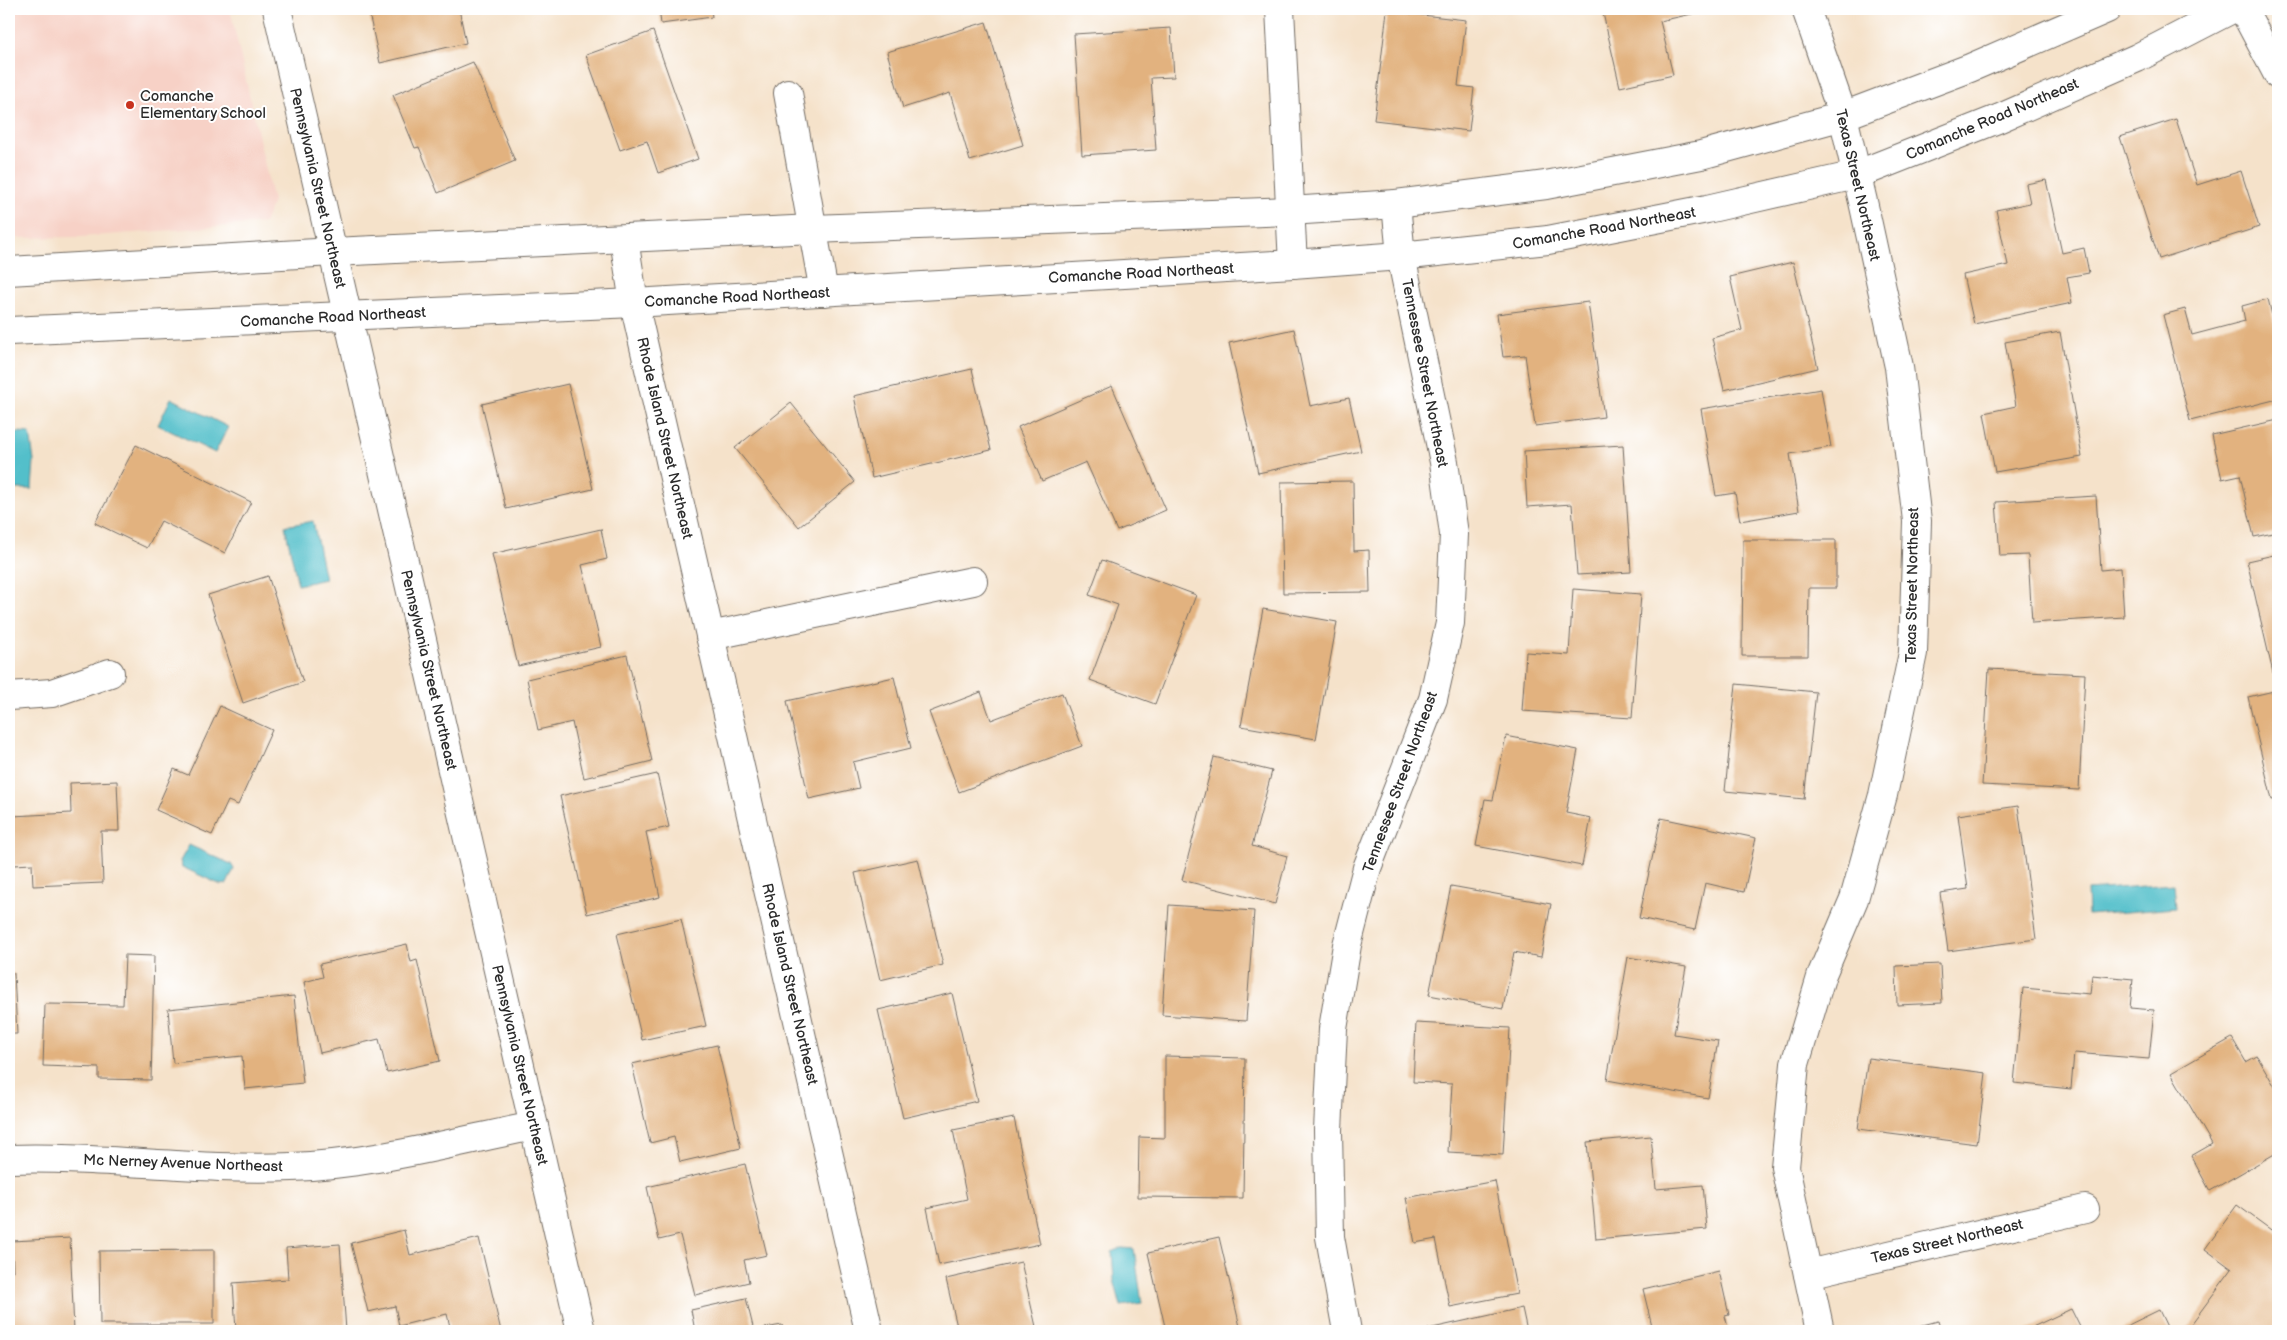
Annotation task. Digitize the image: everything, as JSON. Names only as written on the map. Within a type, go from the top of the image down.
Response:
[{"type":"street","name":"Pennsylvania Street Northeast","points":[[277,9],[581,1331]]},
{"type":"street","points":[[1280,9],[1293,264]]},
{"type":"street","name":"Texas Street Northeast","points":[[1806,9],[1842,116],[1899,367],[1917,521],[1914,653],[1884,795],[1854,899],[1822,974],[1795,1064],[1785,1168],[1820,1331]]},
{"type":"street","points":[[9,271],[333,252],[812,229],[1290,211],[1396,204],[1546,185],[1701,155],[1842,116],[1970,68],[2107,9]]},
{"type":"street","name":"Comanche Road Northeast","points":[[9,331],[348,317],[824,292],[1293,264],[1401,256],[1548,240],[1707,209],[1856,175],[2037,102],[2137,58],[2232,9]]},
{"type":"street","points":[[2243,9],[2278,75]]},
{"type":"street","points":[[788,93],[824,292]]},
{"type":"street","name":"Tennessee Street Northeast","points":[[1347,1331],[1330,1237],[1328,1130],[1333,1029],[1347,945],[1367,868],[1409,766],[1433,699],[1450,623],[1454,534],[1444,462],[1401,256],[1396,204]]},
{"type":"street","name":"Rhode Island Street Northeast","points":[[624,239],[634,303],[869,1331]]},
{"type":"street","points":[[710,636],[973,581]]},
{"type":"street","points":[[9,696],[52,694],[110,673]]},
{"type":"street","name":"Mc Nerney Avenue Northeast","points":[[9,1159],[100,1159],[231,1167],[292,1167],[364,1161],[534,1126]]},
{"type":"street","name":"Texas Street Northeast","points":[[1808,1274],[2085,1209]]},
{"type":"shaded area","name":"Comanche Elementary School","points":[[9,9],[230,9],[273,201],[264,223],[81,237],[9,238]]},
{"type":"water","points":[[171,398],[228,427],[215,453],[158,425]]},
{"type":"water","points":[[19,432],[30,433],[34,461],[32,489],[10,489],[9,434]]},
{"type":"water","points":[[313,521],[325,579],[298,585],[285,526]]},
{"type":"water","points":[[189,845],[231,864],[234,869],[227,884],[221,885],[182,867],[180,861]]},
{"type":"water","points":[[2174,884],[2176,908],[2088,915],[2087,890]]},
{"type":"water","points":[[1122,1248],[1134,1249],[1142,1303],[1121,1306],[1114,1280],[1112,1252]]},
{"type":"building","points":[[368,9],[459,9],[466,43],[380,63]]},
{"type":"building","points":[[659,9],[711,9],[712,17],[661,24]]},
{"type":"building","points":[[1602,9],[1710,10],[1660,21],[1673,75],[1620,87]]},
{"type":"building","points":[[1387,11],[1466,20],[1458,86],[1474,88],[1469,131],[1374,120]]},
{"type":"building","points":[[986,22],[1023,145],[970,161],[950,93],[903,108],[887,52]]},
{"type":"building","points":[[1171,28],[1174,77],[1151,78],[1156,150],[1082,155],[1074,34]]},
{"type":"building","points":[[653,31],[698,159],[658,173],[647,141],[620,150],[586,55]]},
{"type":"building","points":[[473,62],[515,161],[438,193],[419,147],[415,148],[393,95]]},
{"type":"building","points":[[2176,119],[2197,185],[2241,171],[2259,227],[2159,259],[2120,137]]},
{"type":"building","points":[[2046,180],[2062,253],[2084,248],[2089,273],[2067,277],[2072,303],[1974,324],[1963,275],[2008,265],[1996,210],[2030,203],[2026,184]]},
{"type":"building","points":[[1793,262],[1818,368],[1724,390],[1712,338],[1742,330],[1730,277]]},
{"type":"building","points":[[2268,299],[2278,339],[2278,399],[2190,421],[2163,315],[2185,309],[2192,335],[2245,321],[2242,306]]},
{"type":"building","points":[[1588,302],[1604,417],[1535,426],[1525,355],[1503,357],[1497,314]]},
{"type":"building","points":[[1294,329],[1310,406],[1349,398],[1361,451],[1258,473],[1229,343]]},
{"type":"building","points":[[2060,332],[2082,457],[1995,472],[1984,413],[2016,406],[2005,342]]},
{"type":"building","points":[[972,369],[991,450],[872,478],[854,396]]},
{"type":"building","points":[[568,384],[593,489],[506,509],[482,404]]},
{"type":"building","points":[[1112,386],[1166,510],[1117,531],[1086,462],[1042,481],[1018,427]]},
{"type":"building","points":[[1821,389],[1831,447],[1790,454],[1799,511],[1740,521],[1735,493],[1716,496],[1701,409]]},
{"type":"building","points":[[791,403],[855,482],[799,527],[735,448]]},
{"type":"building","points":[[2278,420],[2278,532],[2254,537],[2240,475],[2222,479],[2212,435]]},
{"type":"building","points":[[136,445],[251,502],[225,553],[161,521],[147,548],[95,523]]},
{"type":"building","points":[[1623,445],[1631,572],[1577,575],[1572,504],[1527,507],[1524,451]]},
{"type":"building","points":[[1353,481],[1354,551],[1369,550],[1370,592],[1283,593],[1281,482]]},
{"type":"building","points":[[2096,496],[2101,570],[2121,568],[2124,617],[2032,623],[2028,555],[2000,556],[1996,502]]},
{"type":"building","points":[[601,529],[607,559],[582,565],[601,647],[518,666],[492,554]]},
{"type":"building","points":[[1743,540],[1836,540],[1836,588],[1809,588],[1808,656],[1742,656]]},
{"type":"building","points":[[2278,554],[2278,672],[2273,673],[2247,561]]},
{"type":"building","points":[[1102,560],[1196,595],[1155,704],[1090,680],[1118,605],[1089,595]]},
{"type":"building","points":[[268,576],[303,682],[243,703],[208,595]]},
{"type":"building","points":[[1573,589],[1641,594],[1632,718],[1522,711],[1526,652],[1569,655]]},
{"type":"building","points":[[1263,609],[1337,622],[1316,739],[1241,726]]},
{"type":"building","points":[[627,655],[652,761],[584,778],[572,722],[538,730],[527,679]]},
{"type":"building","points":[[1989,669],[2085,674],[2079,790],[1982,785]]},
{"type":"building","points":[[894,677],[911,748],[853,762],[859,788],[809,799],[787,701]]},
{"type":"building","points":[[1736,684],[1816,692],[1804,799],[1725,791]]},
{"type":"building","points":[[2278,690],[2278,799],[2272,800],[2248,697]]},
{"type":"building","points":[[981,692],[991,720],[1062,693],[1082,746],[959,792],[929,712]]},
{"type":"building","points":[[220,706],[272,730],[238,805],[228,801],[212,835],[156,810],[174,769],[188,775]]},
{"type":"building","points":[[1506,736],[1578,750],[1566,813],[1591,818],[1582,866],[1476,846],[1485,799],[1493,800]]},
{"type":"building","points":[[1214,757],[1272,771],[1252,846],[1287,856],[1275,904],[1182,880]]},
{"type":"building","points":[[657,774],[669,827],[646,832],[660,897],[587,914],[560,796]]},
{"type":"building","points":[[117,781],[119,831],[101,831],[103,883],[33,886],[32,864],[14,865],[12,816],[71,813],[70,783]]},
{"type":"building","points":[[2018,806],[2036,939],[1948,951],[1940,893],[1968,889],[1958,815]]},
{"type":"building","points":[[1661,818],[1756,838],[1744,892],[1705,883],[1695,930],[1639,918]]},
{"type":"building","points":[[918,859],[943,965],[880,980],[855,873]]},
{"type":"building","points":[[1451,886],[1551,904],[1541,957],[1514,952],[1503,1009],[1429,995]]},
{"type":"building","points":[[1169,905],[1254,911],[1246,1021],[1162,1015]]},
{"type":"building","points":[[681,919],[706,1026],[642,1040],[617,934]]},
{"type":"building","points":[[407,944],[411,962],[417,960],[440,1061],[387,1073],[379,1039],[320,1053],[304,982],[323,977],[320,964]]},
{"type":"building","points":[[125,955],[154,956],[151,1080],[99,1079],[99,1068],[43,1066],[45,1004],[123,1005]]},
{"type":"building","points":[[1628,957],[1686,967],[1674,1034],[1718,1041],[1708,1098],[1607,1080]]},
{"type":"building","points":[[1940,964],[1942,1003],[1897,1005],[1896,966]]},
{"type":"building","points":[[9,973],[14,973],[17,1034],[9,1034]]},
{"type":"building","points":[[2092,975],[2133,979],[2130,1008],[2154,1010],[2149,1059],[2074,1053],[2071,1089],[2014,1083],[2023,988],[2090,994]]},
{"type":"building","points":[[952,993],[977,1101],[903,1118],[878,1010]]},
{"type":"building","points":[[294,996],[303,1083],[245,1089],[242,1056],[173,1063],[168,1009]]},
{"type":"building","points":[[1416,1023],[1510,1028],[1503,1155],[1448,1152],[1452,1084],[1413,1082]]},
{"type":"building","points":[[2232,1038],[2246,1062],[2257,1056],[2278,1092],[2278,1152],[2210,1191],[2191,1156],[2212,1144],[2171,1073]]},
{"type":"building","points":[[717,1045],[741,1148],[680,1162],[674,1137],[650,1143],[632,1064]]},
{"type":"building","points":[[1165,1056],[1245,1058],[1243,1198],[1138,1197],[1139,1137],[1165,1138]]},
{"type":"building","points":[[1868,1058],[1986,1073],[1977,1144],[1858,1129]]},
{"type":"building","points":[[1014,1118],[1040,1244],[939,1265],[927,1208],[967,1199],[953,1130]]},
{"type":"building","points":[[1651,1136],[1656,1189],[1703,1185],[1707,1229],[1596,1239],[1587,1142]]},
{"type":"building","points":[[745,1164],[767,1255],[744,1260],[749,1282],[695,1295],[680,1235],[659,1240],[647,1187]]},
{"type":"building","points":[[1495,1181],[1517,1294],[1450,1307],[1436,1239],[1415,1243],[1406,1198]]},
{"type":"building","points":[[2237,1205],[2278,1235],[2278,1323],[2272,1331],[2186,1331],[2232,1269],[2205,1249]]},
{"type":"building","points":[[404,1230],[410,1255],[479,1238],[501,1331],[451,1331],[447,1314],[399,1326],[395,1306],[368,1312],[351,1243]]},
{"type":"building","points":[[1219,1237],[1241,1331],[1166,1331],[1148,1253]]},
{"type":"building","points":[[70,1238],[74,1331],[9,1331],[9,1271],[13,1271],[12,1241]]},
{"type":"building","points":[[340,1244],[346,1331],[236,1331],[233,1283],[288,1279],[286,1248]]},
{"type":"building","points":[[214,1250],[214,1324],[100,1324],[99,1251]]},
{"type":"building","points":[[1021,1262],[1037,1331],[958,1331],[946,1279]]},
{"type":"building","points":[[1719,1271],[1729,1315],[1725,1316],[1729,1331],[1653,1331],[1643,1289]]},
{"type":"building","points":[[746,1298],[754,1331],[695,1331],[691,1310]]},
{"type":"building","points":[[1522,1308],[1527,1331],[1429,1331],[1428,1329]]},
{"type":"building","points":[[2071,1309],[2082,1331],[2024,1331]]},
{"type":"building","points":[[2159,1310],[2169,1331],[2116,1331]]},
{"type":"building","points":[[1938,1321],[1941,1331],[1900,1331]]},
{"type":"building","points":[[782,1325],[784,1331],[754,1331],[754,1330]]},
{"type":"place","name":"Comanche Elementary School","points":[[130,105]]}]
